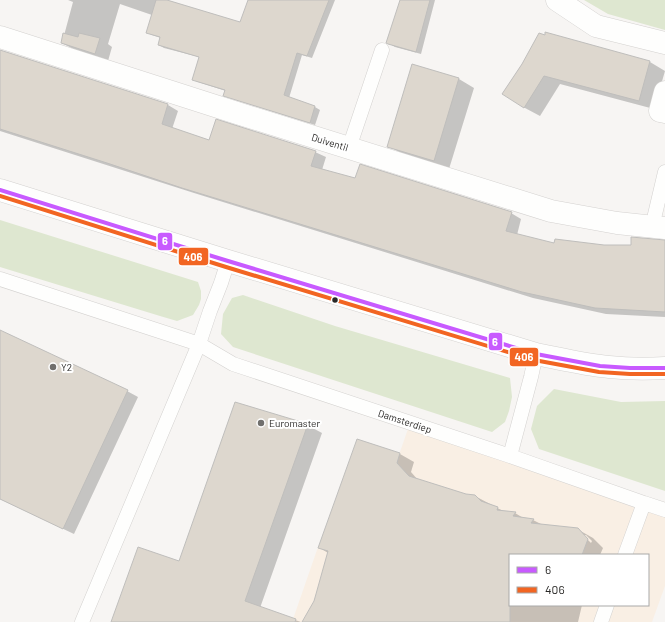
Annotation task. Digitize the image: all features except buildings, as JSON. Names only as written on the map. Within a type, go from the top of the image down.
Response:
[{"type":"street","points":[[557,0],[596,26],[665,43]]},
{"type":"street","name":"Duiventil","points":[[0,37],[551,211],[617,223],[658,227]]},
{"type":"street","points":[[665,92],[660,111],[665,112]]},
{"type":"street","points":[[0,190],[536,354],[573,362],[609,367],[646,369],[665,368]]},
{"type":"lane","points":[[349,148],[382,50]]},
{"type":"lane","points":[[658,227],[665,172]]},
{"type":"lane","points":[[82,622],[199,344],[228,261]]},
{"type":"lane","name":"Damsterdiep","points":[[0,279],[199,344],[233,364],[510,456],[665,510]]},
{"type":"lane","points":[[510,456],[536,354]]},
{"type":"lane","points":[[625,554],[644,503]]},
{"type":"lane","points":[[601,622],[607,606]]},
{"type":"shaded area","points":[[409,426],[665,513],[665,586],[652,622],[292,622],[318,547],[362,561]]},
{"type":"green space","points":[[584,0],[665,0],[665,30],[608,14]]},
{"type":"green space","points":[[0,220],[198,282],[201,291],[199,305],[193,315],[177,321],[0,267]]},
{"type":"green space","points":[[243,295],[335,326],[510,378],[512,397],[505,422],[492,432],[233,347],[221,334],[223,314],[232,298]]},
{"type":"green space","points":[[554,389],[621,402],[665,401],[665,491],[539,449],[531,429],[537,406]]},
{"type":"transit line","name":"6","points":[[0,190],[536,354],[600,366],[665,368]]},
{"type":"transit line","name":"406","points":[[0,196],[226,267],[534,360],[599,372],[665,374]]},
{"type":"place","name":"Y2","points":[[53,367]]},
{"type":"place","name":"Euromaster","points":[[261,423]]}]
